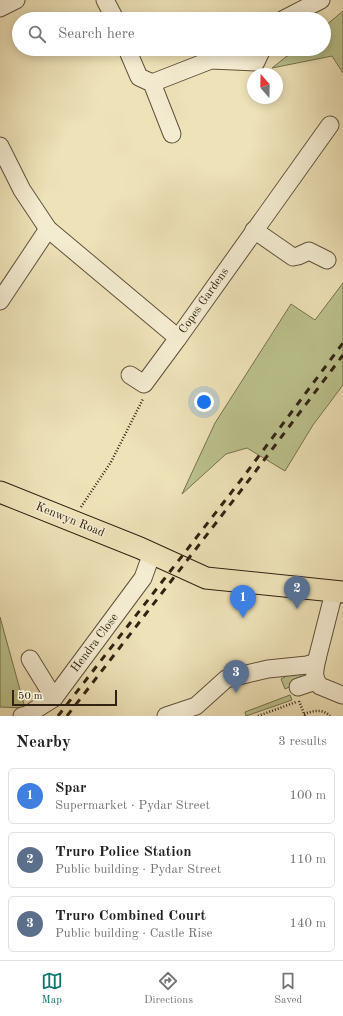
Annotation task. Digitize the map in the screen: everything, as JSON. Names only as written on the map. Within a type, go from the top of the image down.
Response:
[{"type":"main road","name":"Kenwyn Road","points":[[0,492],[146,551],[206,578],[338,591]]},
{"type":"street","points":[[0,8],[16,0]]},
{"type":"street","points":[[105,0],[111,12]]},
{"type":"street","points":[[298,12],[321,0]]},
{"type":"street","points":[[130,56],[139,77],[152,83],[172,134]]},
{"type":"street","points":[[152,83],[211,60],[256,62],[259,56]]},
{"type":"street","name":"Copes Gardens","points":[[0,146],[22,190],[48,229],[178,338],[330,125]]},
{"type":"street","points":[[0,301],[48,229]]},
{"type":"street","points":[[254,230],[293,257],[296,258],[311,251],[327,260]]},
{"type":"street","points":[[137,380],[178,338]]},
{"type":"street","name":"Hendra Close","points":[[22,716],[27,715],[54,698],[143,578],[146,551]]},
{"type":"street","points":[[338,591],[332,600],[314,673],[316,681],[320,686],[342,695]]},
{"type":"street","points":[[30,659],[54,698]]},
{"type":"street","points":[[166,716],[196,706],[223,680],[276,668],[307,665],[317,659]]},
{"type":"street","points":[[301,696],[316,681]]},
{"type":"path","points":[[72,521],[111,462],[143,400],[137,380]]},
{"type":"path","points":[[258,716],[301,696],[304,715],[311,711],[321,711],[330,716]]},
{"type":"green space","points":[[343,11],[343,73],[332,56],[272,68],[287,56],[331,56],[331,21]]},
{"type":"green space","points":[[343,283],[343,385],[313,425],[285,471],[247,448],[226,454],[182,494],[215,423],[291,304],[315,320]]},
{"type":"green space","points":[[0,617],[25,708],[0,707]]},
{"type":"green space","points":[[300,674],[302,678],[298,683],[285,689],[281,679],[285,676]]},
{"type":"green space","points":[[290,695],[292,700],[246,716],[245,712]]},
{"type":"railway","points":[[58,716],[241,480],[343,343]]},
{"type":"railway","points":[[67,716],[246,484],[343,355]]},
{"type":"place","name":"Truro Police Station","points":[[297,609]]},
{"type":"place","name":"Spar","points":[[243,618]]},
{"type":"place","name":"Truro Combined Court","points":[[236,693]]}]
